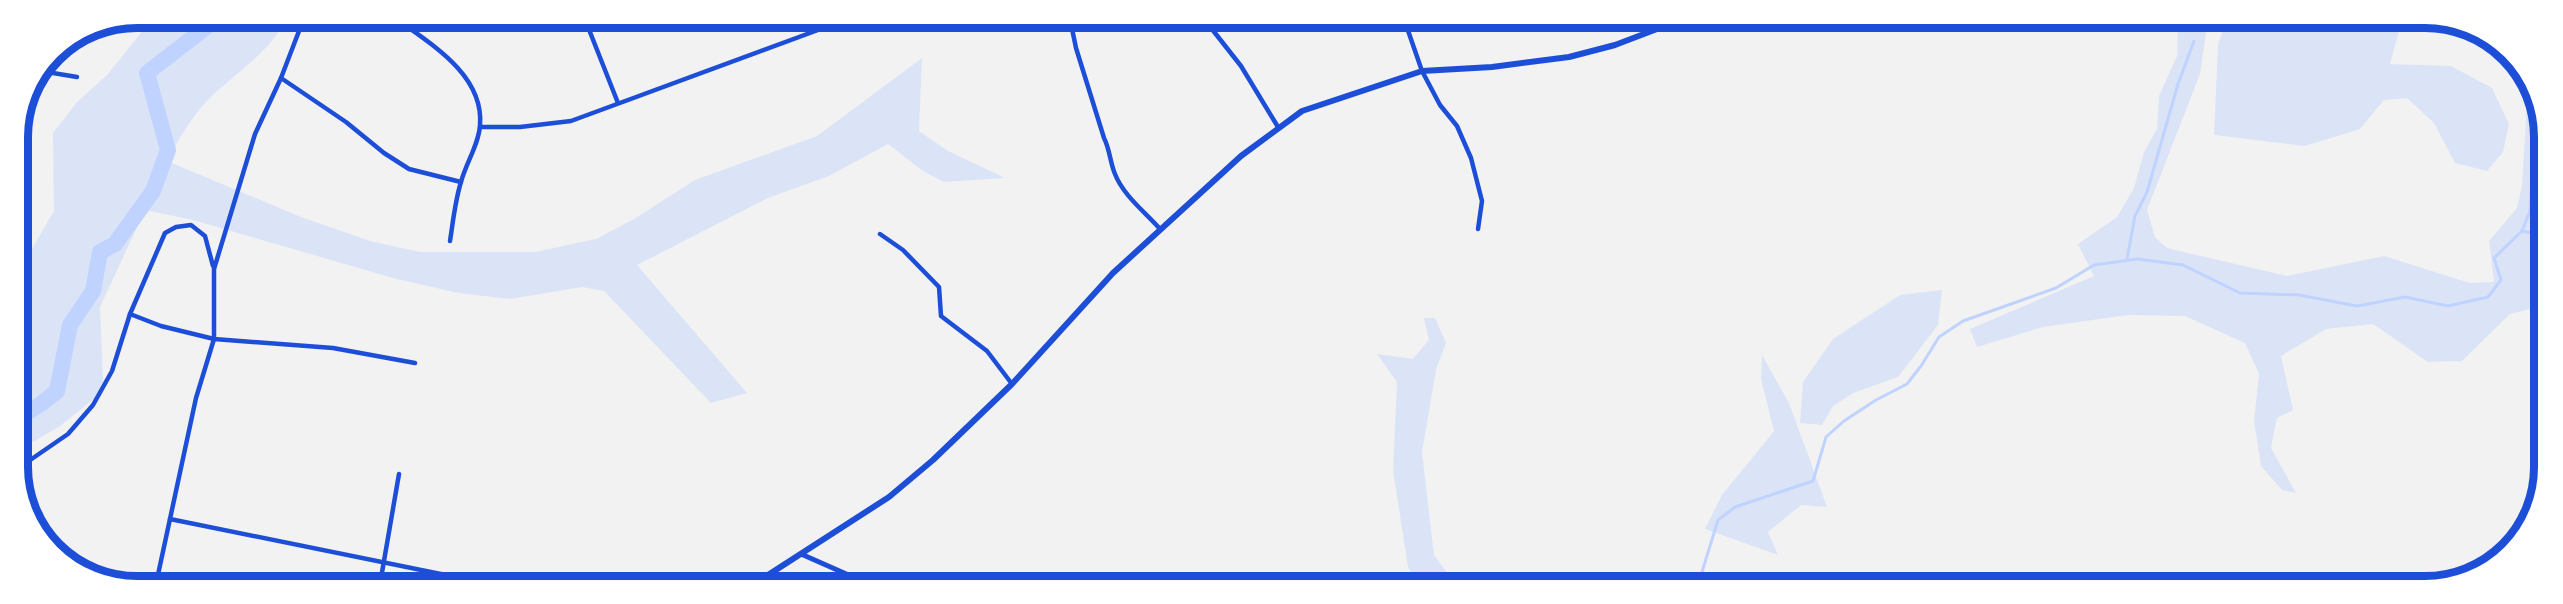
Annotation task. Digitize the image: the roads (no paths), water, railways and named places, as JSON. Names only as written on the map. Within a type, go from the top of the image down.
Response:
[{"type":"main road","points":[[767,576],[889,497],[933,460],[1012,384],[1113,273],[1241,156],[1302,111],[1422,70],[1492,68],[1569,57],[1615,45],[1659,28]]},
{"type":"street","points":[[214,269],[255,134],[281,78],[300,28]]},
{"type":"street","points":[[409,28],[428,41],[463,74],[473,87],[480,105],[480,127],[460,182],[450,241]]},
{"type":"street","points":[[588,28],[618,103]]},
{"type":"street","points":[[480,127],[520,127],[571,121],[823,28]]},
{"type":"street","points":[[1072,28],[1104,138],[1110,150],[1115,174],[1126,192],[1160,229]]},
{"type":"street","points":[[1211,28],[1241,66],[1278,127]]},
{"type":"street","points":[[1407,28],[1422,70],[1440,105],[1457,126],[1471,158],[1482,201],[1478,229]]},
{"type":"street","points":[[50,72],[77,77]]},
{"type":"street","points":[[281,78],[346,122],[384,153],[409,169],[460,182]]},
{"type":"street","points":[[28,461],[68,434],[93,405],[112,371],[130,314],[165,233],[191,225],[203,232],[214,269],[214,339],[196,398],[158,576]]},
{"type":"street","points":[[880,234],[903,250],[939,287],[941,316],[987,351],[1012,384]]},
{"type":"street","points":[[130,314],[161,326],[214,339],[333,348],[415,363]]},
{"type":"street","points":[[381,576],[399,474]]},
{"type":"street","points":[[170,519],[449,576]]},
{"type":"street","points":[[801,554],[849,576]]},
{"type":"waterway","points":[[28,412],[57,391],[70,325],[93,291],[100,252],[115,244],[153,191],[168,150],[147,73],[205,28]]},
{"type":"waterway","points":[[2127,259],[2135,216],[2147,192],[2178,84],[2194,41]]},
{"type":"waterway","points":[[1701,575],[1718,520],[1735,507],[1813,481],[1826,437],[1844,421],[1876,400],[1907,384],[1939,337],[1963,321],[2056,288],[2094,265],[2137,259],[2183,265],[2240,293],[2299,295],[2357,306],[2405,297],[2448,306],[2488,297],[2501,280],[2494,258],[2522,231],[2530,211],[2534,145]]},
{"type":"waterway","points":[[2522,231],[2534,233]]}]
